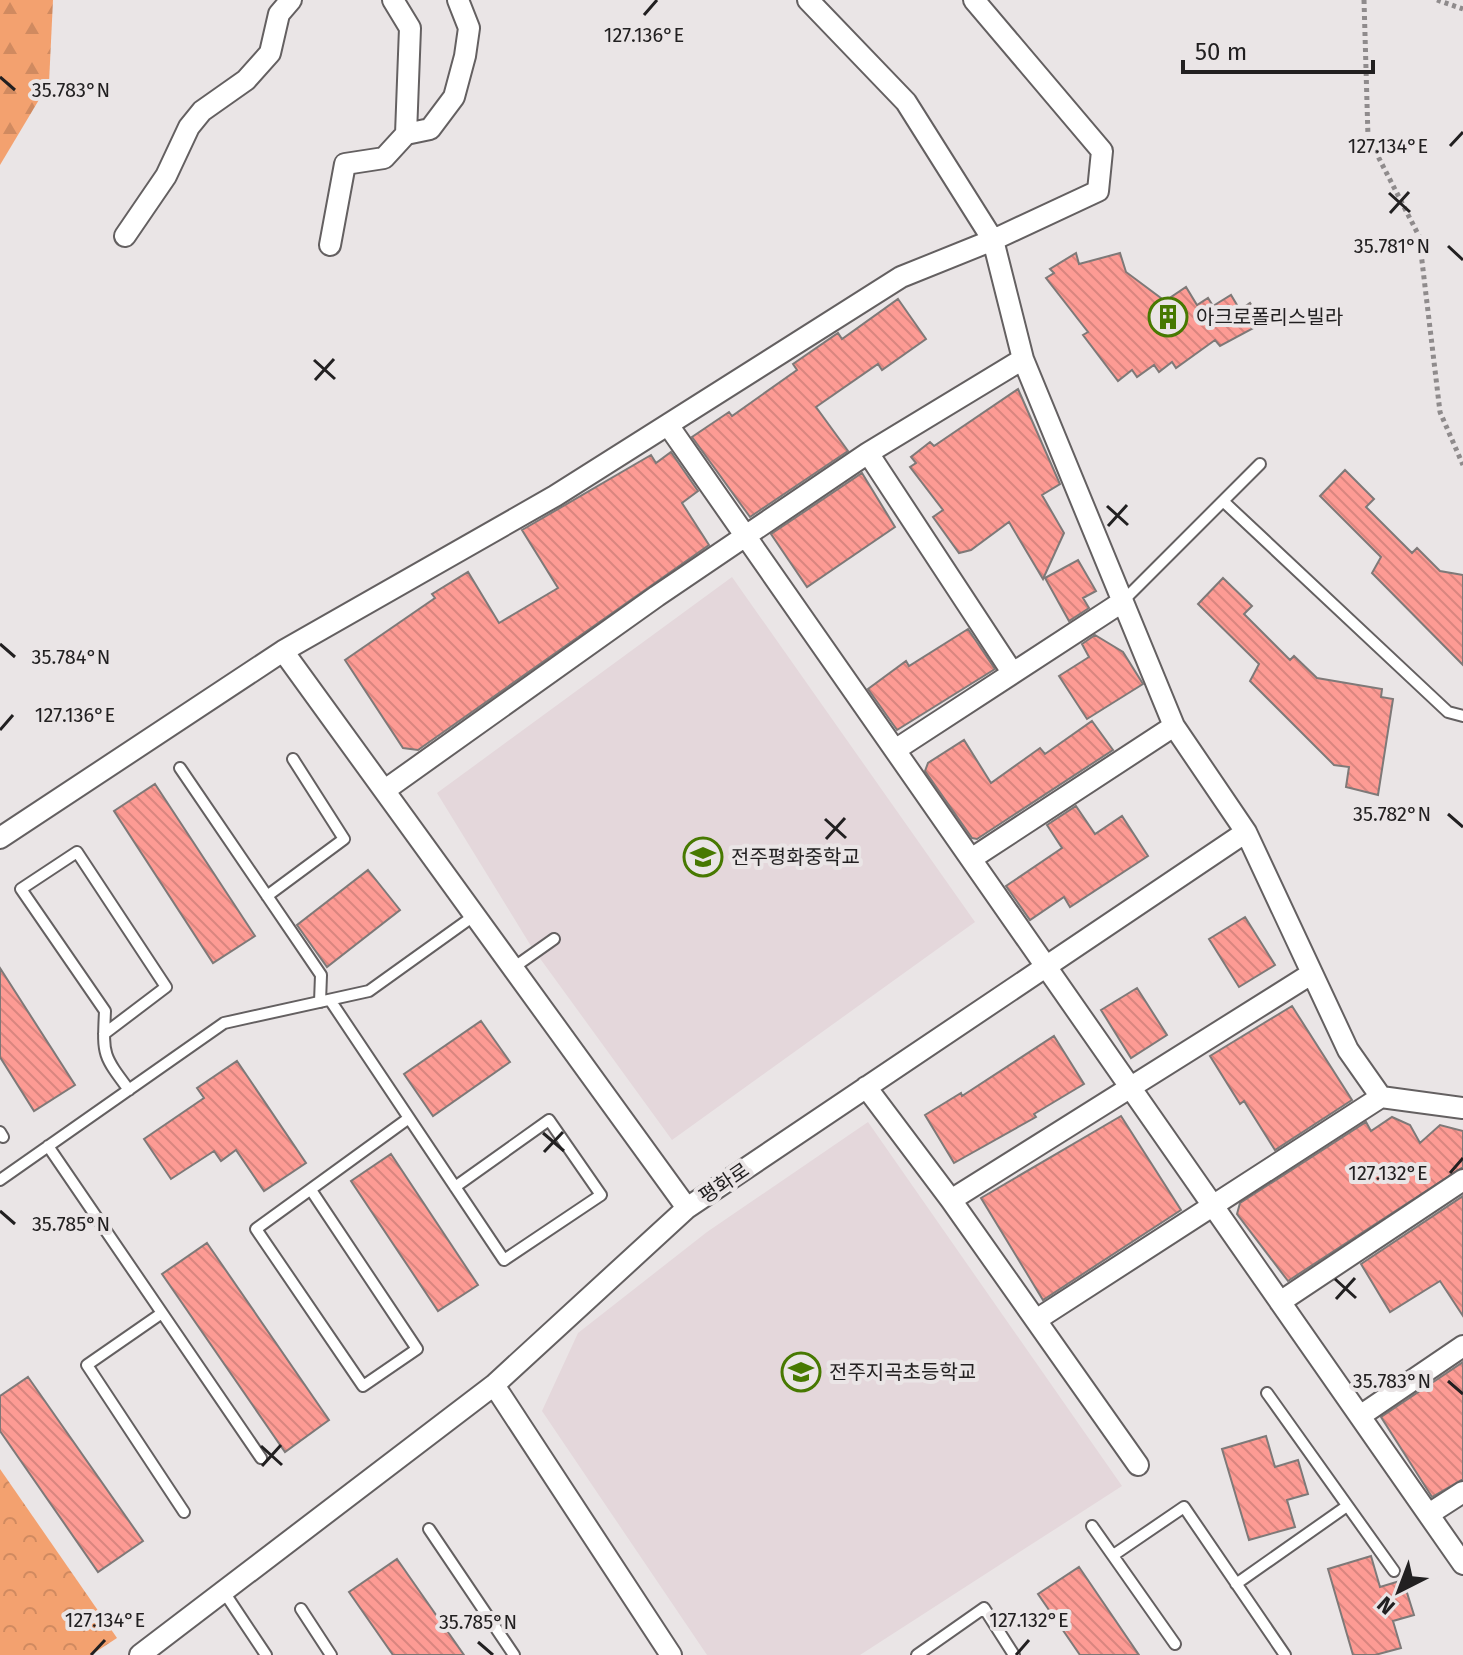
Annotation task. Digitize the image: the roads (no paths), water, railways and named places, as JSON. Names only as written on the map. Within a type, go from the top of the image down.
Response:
[{"type":"street","points":[[125,236],[166,176],[189,127],[202,111],[246,80],[270,53],[279,14],[291,0]]},
{"type":"street","points":[[393,0],[410,28],[406,134]]},
{"type":"street","points":[[330,245],[345,164],[384,158],[406,134],[430,129],[454,97],[469,28],[458,0]]},
{"type":"street","points":[[808,0],[906,102],[993,240],[1023,359],[1174,726],[1246,832],[1348,1050],[1381,1097]]},
{"type":"street","points":[[0,838],[283,651],[555,496],[901,277],[993,240],[1098,191],[1102,151],[974,0]]},
{"type":"street","points":[[385,790],[868,453],[1023,359]]},
{"type":"street","points":[[668,425],[1463,1564]]},
{"type":"street","points":[[868,453],[1012,672]]},
{"type":"street","points":[[895,750],[1122,602]]},
{"type":"street","points":[[283,651],[687,1208]]},
{"type":"street","points":[[971,859],[1174,726]]},
{"type":"street","name":"평화로","points":[[140,1655],[494,1385],[687,1208],[1246,832]]},
{"type":"street","points":[[951,1200],[1311,974]]},
{"type":"street","points":[[866,1087],[951,1200],[1138,1465]]},
{"type":"street","points":[[1036,1320],[1381,1097],[1463,1108]]},
{"type":"street","points":[[1280,1302],[1463,1180]]},
{"type":"street","points":[[1360,1416],[1463,1346]]},
{"type":"street","points":[[494,1385],[671,1655]]},
{"type":"street","points":[[1429,1514],[1463,1492]]},
{"type":"lane","points":[[1122,602],[1260,464]]},
{"type":"lane","points":[[1223,501],[1448,712],[1463,716]]},
{"type":"lane","points":[[267,896],[344,839],[293,759]]},
{"type":"lane","points":[[180,768],[321,975],[325,1001],[409,1118],[455,1187],[504,1260],[601,1195],[549,1120],[455,1187]]},
{"type":"lane","points":[[104,1034],[166,987],[77,852],[21,889],[105,1011],[103,1054],[129,1090]]},
{"type":"lane","points":[[0,1180],[224,1023],[369,991],[475,915]]},
{"type":"lane","points":[[513,968],[554,939]]},
{"type":"lane","points":[[311,1190],[417,1349],[363,1386],[256,1229],[409,1118]]},
{"type":"lane","points":[[48,1146],[261,1458]]},
{"type":"lane","points":[[162,1313],[87,1365],[184,1512]]},
{"type":"lane","points":[[1267,1393],[1394,1571]]},
{"type":"lane","points":[[1236,1584],[1347,1506]]},
{"type":"lane","points":[[1115,1554],[1184,1507],[1285,1655]]},
{"type":"lane","points":[[1092,1526],[1115,1554],[1175,1644]]},
{"type":"lane","points":[[429,1529],[514,1655]]},
{"type":"lane","points":[[224,1592],[266,1655]]},
{"type":"lane","points":[[917,1655],[984,1608],[1014,1655]]},
{"type":"lane","points":[[301,1609],[331,1655]]},
{"type":"place","name":"아크로폴리스빌라","points":[[1168,317]]},
{"type":"place","name":"전주평화중학교","points":[[703,857]]},
{"type":"place","name":"전주지곡초등학교","points":[[801,1372]]}]
